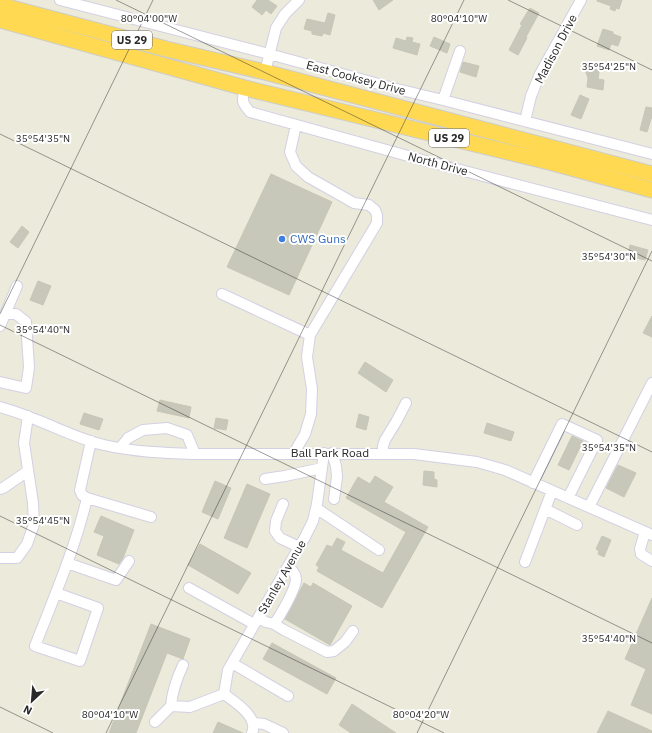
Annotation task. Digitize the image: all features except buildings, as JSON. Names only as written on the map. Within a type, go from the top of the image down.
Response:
[{"type":"highway","name":"US 29","points":[[0,5],[166,49],[265,72],[652,174]]},
{"type":"highway","name":"US 29","points":[[0,20],[245,88],[553,163],[652,190]]},
{"type":"street","name":"East Cooksey Drive","points":[[60,0],[397,89],[652,154]]},
{"type":"street","points":[[265,72],[276,28],[285,14],[299,0]]},
{"type":"street","name":"Madison Drive","points":[[525,121],[540,74],[581,0]]},
{"type":"street","points":[[443,100],[460,51]]},
{"type":"street","name":"North Drive","points":[[245,88],[242,100],[244,106],[250,112],[426,161],[652,220]]},
{"type":"street","points":[[294,453],[305,434],[311,414],[312,389],[306,357],[310,335],[377,223],[377,215],[375,210],[369,205],[354,203],[308,177],[296,166],[290,152],[296,125]]},
{"type":"street","points":[[0,326],[17,286]]},
{"type":"street","points":[[222,294],[310,335]]},
{"type":"street","points":[[0,382],[26,388],[29,367],[26,322],[16,314],[5,314]]},
{"type":"street","points":[[589,507],[652,383]]},
{"type":"street","points":[[383,453],[385,440],[406,403]]},
{"type":"street","name":"Ball Park Road","points":[[0,407],[28,416],[78,437],[103,445],[120,448],[166,453],[195,454],[414,454],[477,462],[505,470],[649,534]]},
{"type":"street","points":[[0,558],[17,558],[27,544],[34,524],[33,503],[24,443],[28,416]]},
{"type":"street","points":[[533,483],[562,424],[597,440],[568,498]]},
{"type":"street","points":[[120,448],[128,438],[143,430],[167,428],[187,435],[195,454]]},
{"type":"street","points":[[91,441],[80,490],[82,495],[87,498],[151,517]]},
{"type":"street","points":[[328,453],[336,466],[337,477],[334,499]]},
{"type":"street","name":"Stanley Avenue","points":[[224,694],[228,670],[299,547],[312,521],[316,508],[322,468],[328,453]]},
{"type":"street","points":[[264,479],[322,468]]},
{"type":"street","points":[[0,489],[28,471]]},
{"type":"street","points":[[526,562],[552,491]]},
{"type":"street","points":[[56,593],[98,608],[80,662],[35,646],[81,524],[87,498]]},
{"type":"street","points":[[283,504],[276,521],[274,531],[280,538],[299,547]]},
{"type":"street","points":[[316,508],[379,550]]},
{"type":"street","points":[[545,509],[577,525]]},
{"type":"street","points":[[649,534],[640,549],[641,554],[652,561]]},
{"type":"street","points":[[67,563],[116,580],[129,561]]},
{"type":"street","points":[[274,624],[281,614],[295,585],[296,578],[294,572],[288,566]]},
{"type":"street","points":[[189,588],[256,621],[274,624],[327,652],[334,651],[345,642],[353,631]]},
{"type":"street","points":[[232,663],[288,696]]},
{"type":"street","points":[[172,706],[172,697],[183,665]]},
{"type":"street","points":[[155,722],[172,706],[190,707],[224,694],[248,714],[252,728],[264,724],[283,733]]},
{"type":"place","name":"CWS Guns","points":[[282,239]]}]
